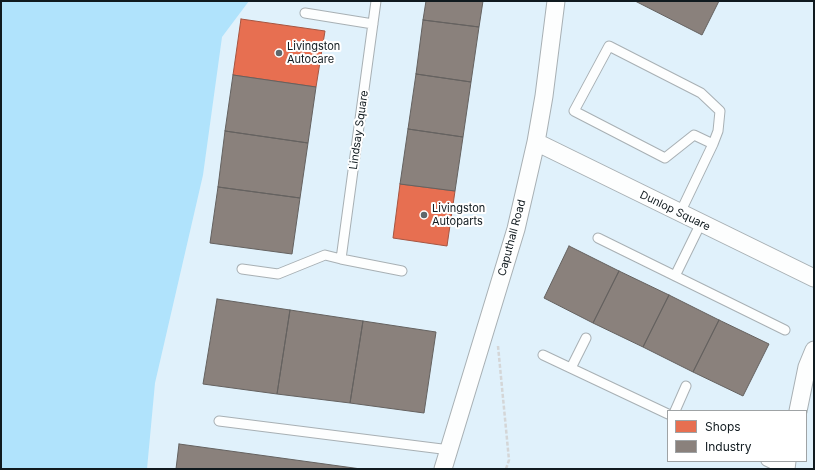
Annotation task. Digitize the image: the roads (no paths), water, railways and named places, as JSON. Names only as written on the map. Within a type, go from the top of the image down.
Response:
[{"type":"street","name":"Caputhall Road","points":[[443,469],[516,229],[536,142],[544,96],[556,1]]},
{"type":"street","name":"Dunlop Square","points":[[536,142],[814,278]]},
{"type":"street","points":[[798,410],[814,350]]},
{"type":"lane","name":"Lindsay Square","points":[[341,259],[376,1]]},
{"type":"lane","points":[[305,13],[373,24]]},
{"type":"lane","points":[[680,213],[713,144],[718,131],[720,111],[701,93],[609,46],[574,111],[665,158],[694,135],[713,144]]},
{"type":"lane","points":[[676,276],[701,223]]},
{"type":"lane","points":[[598,238],[785,330]]},
{"type":"lane","points":[[242,269],[278,274],[324,255],[402,271]]},
{"type":"lane","points":[[571,368],[586,338]]},
{"type":"lane","points":[[543,355],[667,414]]},
{"type":"lane","points":[[675,410],[686,386]]},
{"type":"lane","points":[[219,421],[450,450]]},
{"type":"lane","points":[[768,462],[783,469]]},
{"type":"place","name":"Livingston Autocare","points":[[279,53]]},
{"type":"place","name":"Livingston Autoparts","points":[[424,215]]}]
